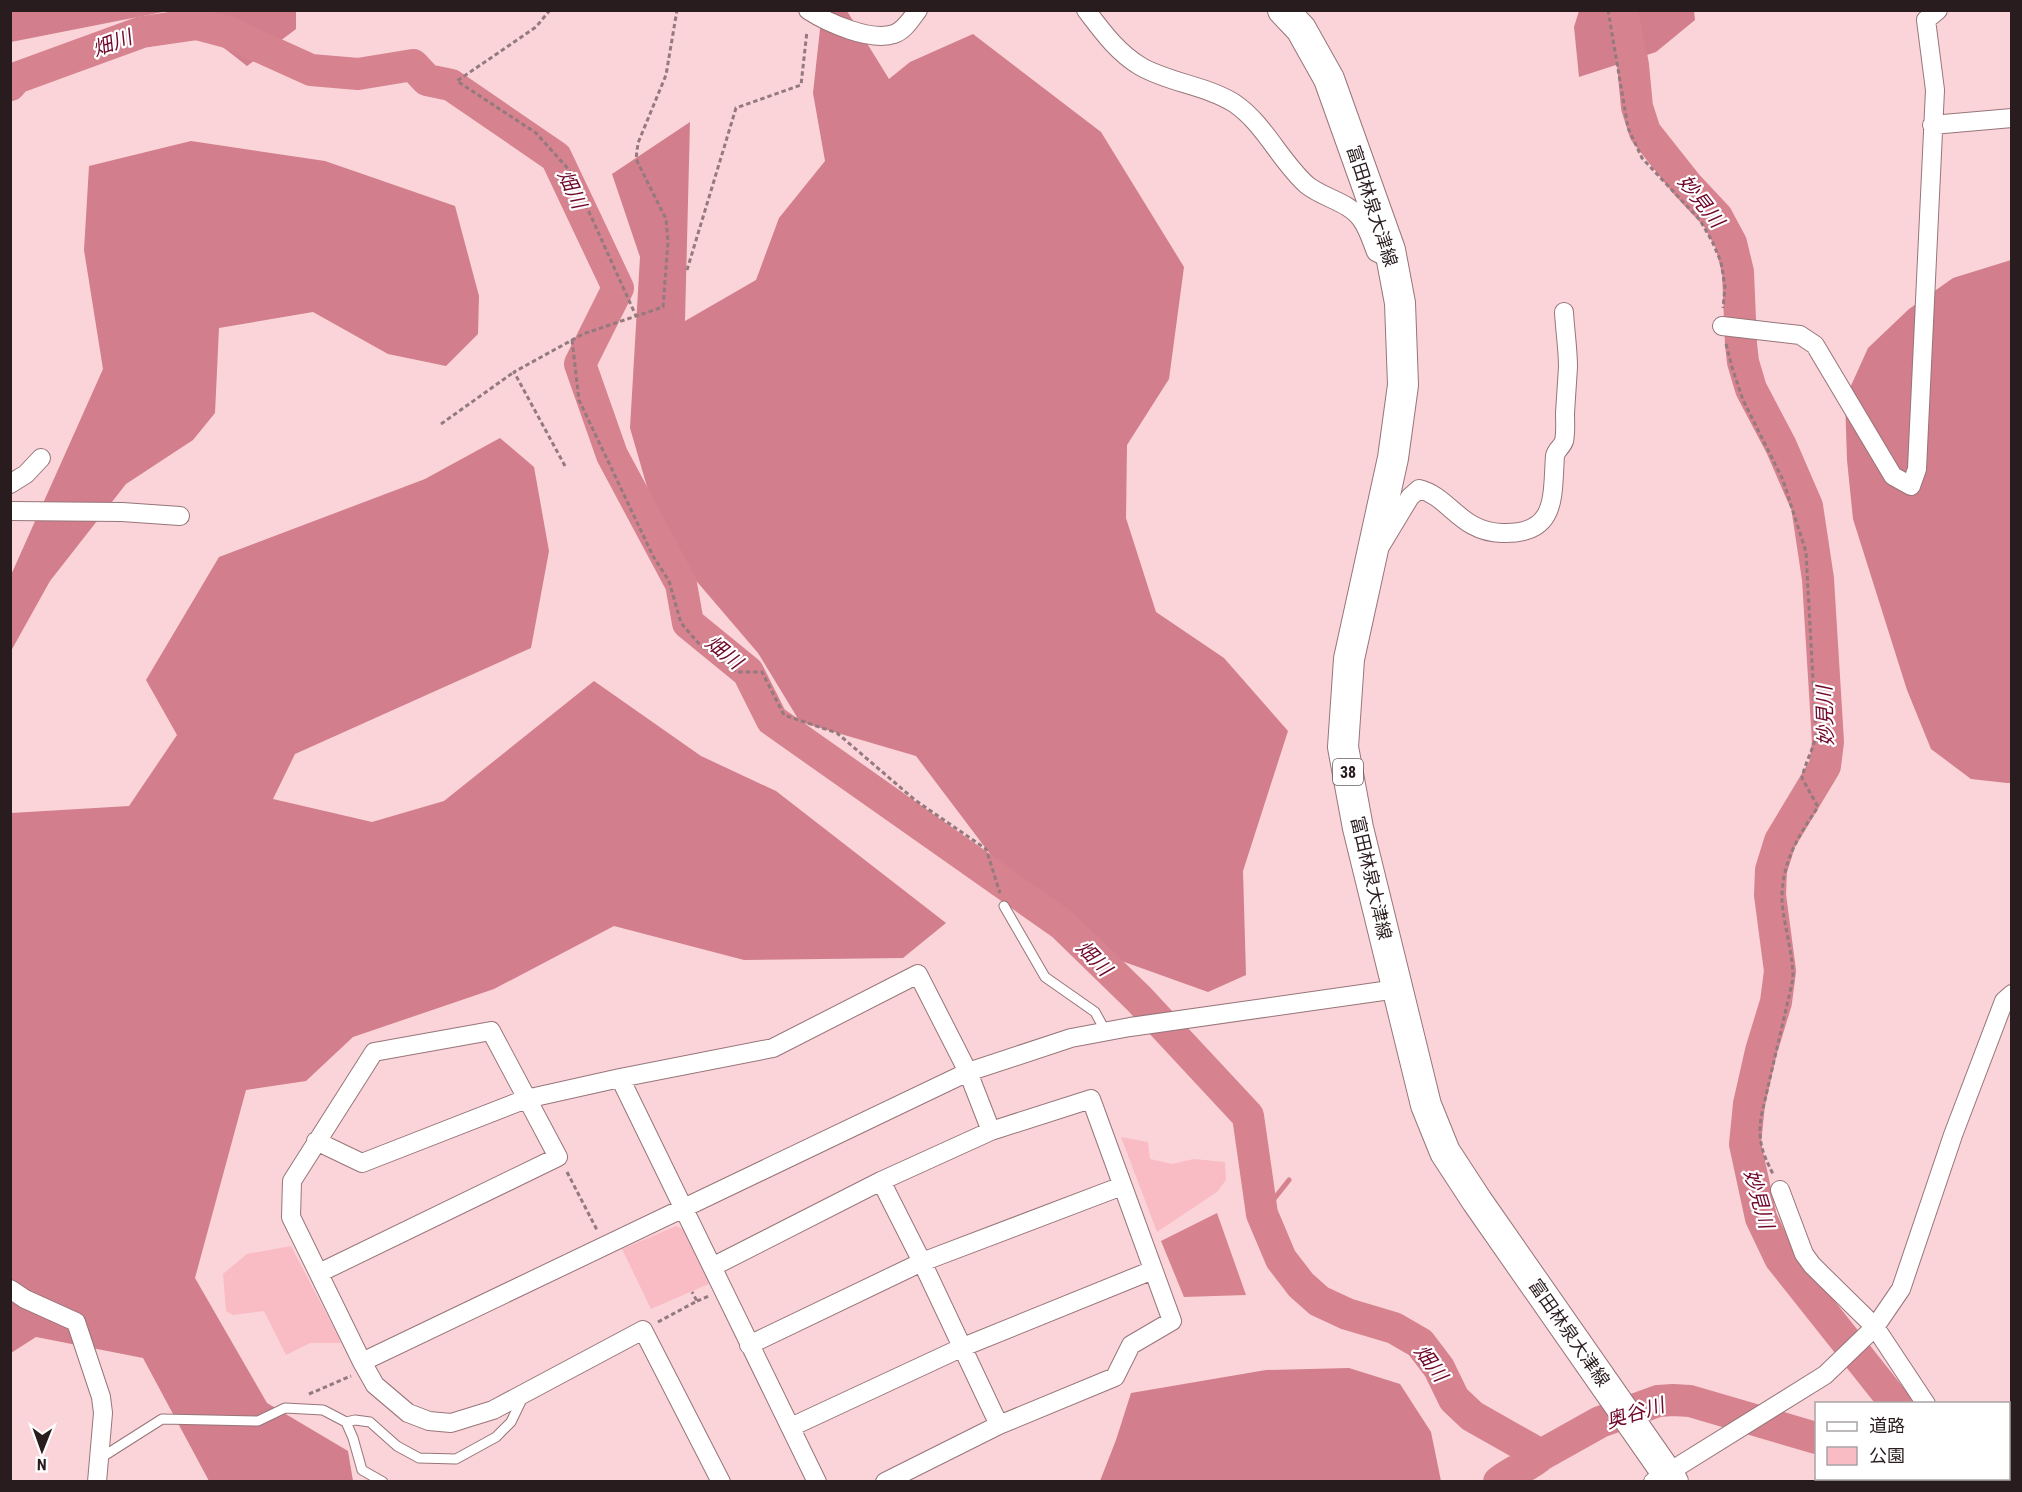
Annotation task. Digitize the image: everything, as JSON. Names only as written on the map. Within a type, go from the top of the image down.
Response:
[{"type":"main road","name":"富田林泉大津線","points":[[1283,10],[1301,29],[1329,79],[1392,260],[1400,303],[1403,385],[1393,458],[1349,659],[1343,747],[1358,828],[1426,1104],[1445,1152],[1664,1479]]},
{"type":"street","points":[[809,11],[849,30],[878,36],[894,34],[904,28],[918,10]]},
{"type":"street","points":[[1086,10],[1109,40],[1126,57],[1142,67],[1233,102],[1246,113],[1307,184],[1353,211],[1361,219],[1376,252],[1392,260]]},
{"type":"street","points":[[1722,326],[1800,335],[1815,345],[1893,476],[1911,486],[1917,469],[1935,90],[1926,20],[1938,10]]},
{"type":"street","points":[[1932,125],[2012,118]]},
{"type":"street","points":[[1372,555],[1387,537],[1410,497],[1419,489],[1428,491],[1464,521],[1483,530],[1502,533],[1540,524],[1554,496],[1555,453],[1564,442],[1568,366],[1564,312]]},
{"type":"street","points":[[10,484],[26,474],[41,458]]},
{"type":"street","points":[[10,511],[122,512],[180,516]]},
{"type":"street","points":[[316,1141],[362,1163],[526,1099],[773,1048],[918,974],[968,1072],[991,1131]]},
{"type":"street","points":[[357,1369],[683,1208],[968,1072],[1071,1038],[1397,989]]},
{"type":"street","points":[[1664,1479],[1825,1375],[1875,1327],[1901,1289],[1953,1135],[2004,1001],[2012,994]]},
{"type":"street","points":[[319,1273],[558,1157],[491,1030],[374,1052],[292,1181],[291,1217],[319,1273],[357,1369],[408,1413],[429,1422],[451,1423],[493,1410],[643,1330],[721,1482]]},
{"type":"street","points":[[620,1078],[817,1482]]},
{"type":"street","points":[[712,1267],[881,1181],[991,1131],[1091,1099],[1172,1321],[1131,1345],[1115,1377],[999,1425],[885,1482]]},
{"type":"street","points":[[881,1181],[999,1425]]},
{"type":"street","points":[[749,1344],[922,1262],[1122,1186]]},
{"type":"street","points":[[1780,1190],[1804,1254],[1812,1265],[1875,1327],[1925,1402]]},
{"type":"street","points":[[790,1427],[963,1347],[1153,1270]]},
{"type":"street","points":[[10,1289],[25,1299],[76,1322],[101,1397],[103,1413],[97,1482]]},
{"type":"lane","points":[[1004,906],[1045,977],[1095,1011],[1106,1032]]},
{"type":"lane","points":[[346,1422],[355,1420],[370,1422],[397,1446],[419,1458],[456,1459],[496,1437],[511,1422],[524,1393]]},
{"type":"lane","points":[[99,1460],[162,1419],[258,1420],[285,1408],[323,1410],[346,1422],[362,1470],[383,1482]]},
{"type":"path","points":[[550,10],[536,27],[457,81],[536,133],[571,172],[636,316]]},
{"type":"path","points":[[441,424],[514,372],[583,334],[663,307],[668,242],[666,219],[636,159],[638,143],[666,75],[676,10]]},
{"type":"path","points":[[1608,10],[1628,128],[1642,159],[1700,220],[1721,262],[1725,287],[1722,326],[1732,367],[1743,400],[1783,480],[1806,552],[1816,735],[1814,747],[1805,763],[1802,778],[1818,807],[1798,837],[1788,859],[1783,879],[1782,902],[1793,960],[1793,979],[1761,1117],[1759,1135],[1761,1149],[1780,1190]]},
{"type":"path","points":[[687,270],[736,108],[801,85],[809,11]]},
{"type":"path","points":[[572,340],[579,400],[653,556],[669,581],[681,623],[700,645],[737,672],[762,672],[784,715],[837,733],[915,800],[986,849],[1004,906]]},
{"type":"path","points":[[514,372],[565,466]]},
{"type":"path","points":[[558,1157],[601,1237]]},
{"type":"path","points":[[692,1292],[698,1301]]},
{"type":"path","points":[[656,1323],[713,1294]]},
{"type":"path","points":[[309,1394],[357,1369]]},
{"type":"green space","points":[[1121,1137],[1148,1142],[1150,1159],[1172,1164],[1194,1159],[1225,1162],[1226,1180],[1217,1192],[1157,1232]]},
{"type":"green space","points":[[676,1226],[685,1230],[711,1283],[651,1309],[622,1249]]},
{"type":"green space","points":[[291,1246],[341,1343],[310,1343],[286,1355],[264,1311],[233,1315],[226,1311],[223,1274],[247,1254]]},
{"type":"shaded area","points":[[11,10],[168,10],[168,11],[11,42]]},
{"type":"shaded area","points":[[177,11],[296,11],[296,29],[247,66]]},
{"type":"shaded area","points":[[822,11],[847,11],[889,79],[910,62],[973,34],[1101,132],[1184,267],[1169,379],[1127,445],[1126,518],[1156,612],[1224,658],[1288,731],[1243,871],[1246,975],[1208,992],[1052,936],[916,756],[800,722],[758,653],[663,542],[630,428],[640,257],[612,174],[690,122],[685,321],[756,280],[779,218],[825,161],[813,93]]},
{"type":"shaded area","points":[[1579,11],[1694,11],[1695,20],[1656,52],[1579,77],[1574,27]]},
{"type":"shaded area","points":[[191,141],[325,161],[455,206],[479,296],[478,334],[446,366],[388,354],[313,312],[219,328],[215,413],[193,440],[126,484],[50,581],[11,651],[11,575],[103,369],[84,250],[89,166]]},
{"type":"shaded area","points":[[2011,260],[2011,783],[2007,783],[1971,779],[1931,749],[1907,690],[1853,519],[1847,460],[1845,399],[1868,348],[1909,309],[1953,278]]},
{"type":"shaded area","points":[[500,438],[534,467],[549,551],[531,648],[295,754],[273,799],[372,822],[444,801],[594,681],[701,756],[776,791],[946,923],[903,958],[744,960],[614,926],[494,989],[353,1037],[306,1081],[246,1090],[195,1278],[267,1403],[348,1451],[353,1481],[209,1481],[143,1358],[36,1337],[11,1353],[11,813],[129,806],[177,735],[146,680],[219,557],[425,479]]},
{"type":"shaded area","points":[[1217,1213],[1246,1295],[1184,1297],[1161,1241]]},
{"type":"shaded area","points":[[1349,1368],[1400,1384],[1431,1432],[1441,1481],[1100,1481],[1131,1393],[1266,1370]]},
{"type":"waterway","name":"妙見川","points":[[1622,10],[1633,65],[1637,107],[1645,132],[1687,185],[1717,217],[1731,243],[1738,272],[1743,362],[1751,389],[1781,446],[1807,506],[1818,579],[1828,742],[1825,766],[1780,841],[1771,870],[1770,895],[1780,971],[1776,1002],[1761,1051],[1749,1104],[1745,1144],[1761,1218],[1780,1258],[1894,1402]]},
{"type":"waterway","name":"畑川","points":[[10,85],[16,78],[142,32],[197,24],[227,32],[311,70],[358,74],[413,65],[427,80],[451,85],[556,157],[618,288],[580,364],[612,455],[681,584],[688,623],[748,672],[772,720],[1063,925],[1139,999],[1248,1116],[1262,1214],[1281,1259],[1301,1285],[1319,1301],[1347,1314],[1394,1328],[1420,1343],[1439,1368],[1454,1399],[1472,1416],[1541,1455]]},
{"type":"waterway","points":[[1262,1214],[1289,1180]]},
{"type":"waterway","name":"奥谷川","points":[[1499,1482],[1600,1422],[1658,1401],[1690,1401],[1815,1438]]},
{"type":"waterway","name":"奥谷川","points":[[1950,1480],[1955,1482]]}]
